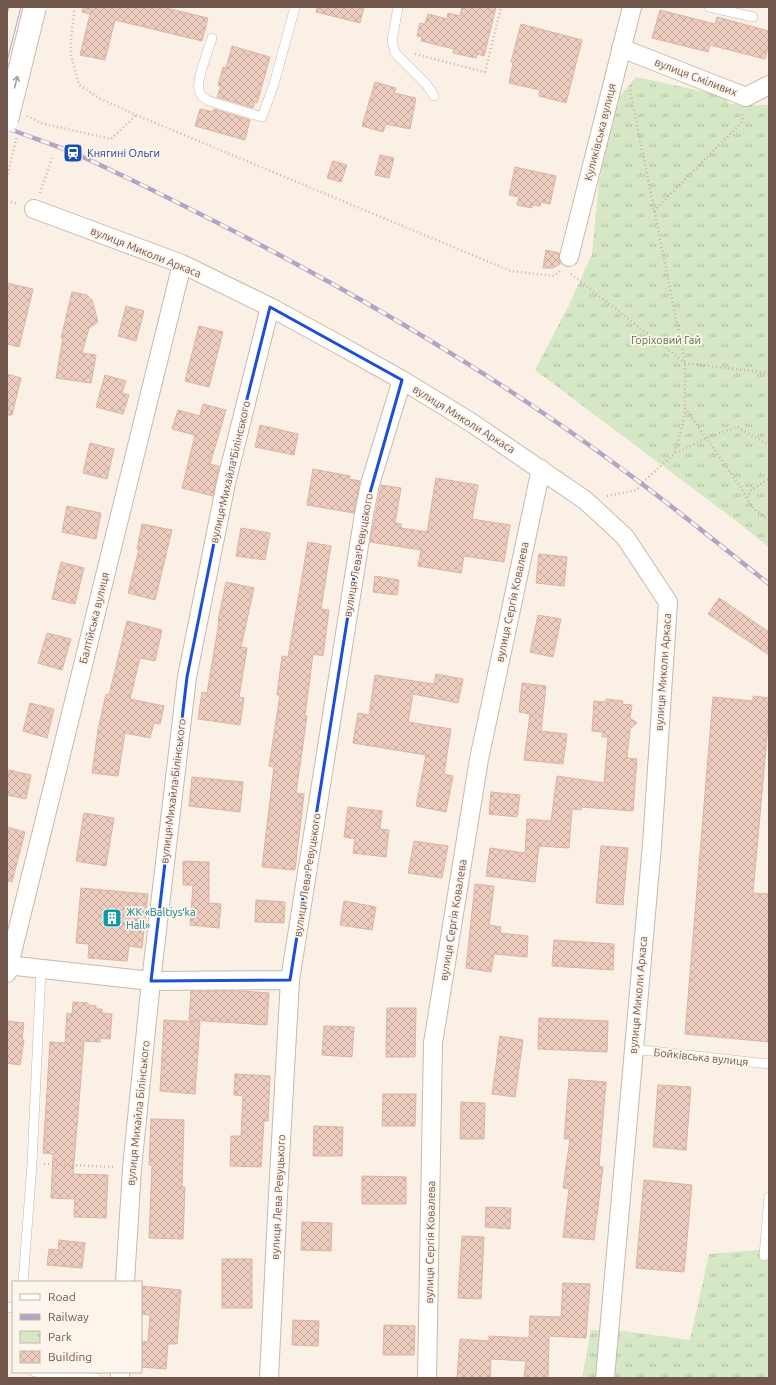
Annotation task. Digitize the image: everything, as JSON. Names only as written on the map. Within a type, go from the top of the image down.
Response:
[{"type":"main road","points":[[14,116],[35,7]]},
{"type":"street","name":"Куликівська вулиця","points":[[566,262],[632,7]]},
{"type":"street","name":"вулиця Сміливих","points":[[621,48],[746,97],[769,85]]},
{"type":"street","name":"вулиця Миколи Аркаса","points":[[34,209],[182,264],[270,307],[402,380],[472,423],[585,500],[624,537],[668,602],[652,845],[605,1378]]},
{"type":"street","name":"Балтійська вулиця","points":[[8,968],[182,264]]},
{"type":"street","name":"вулиця Михайла Білінського","points":[[125,1281],[132,1168],[151,981],[187,678],[226,483],[270,307]]},
{"type":"street","name":"вулиця Лева Ревуцького","points":[[269,1378],[290,980],[364,514],[370,484],[402,380]]},
{"type":"street","name":"вулиця Сергія Ковалева","points":[[427,1378],[433,1043],[478,760],[541,469]]},
{"type":"street","points":[[8,968],[40,969],[151,981],[290,980]]},
{"type":"lane","points":[[212,38],[199,82],[199,90],[202,97],[209,101],[262,117],[274,84],[295,7]]},
{"type":"lane","points":[[398,7],[392,41],[395,53],[427,85],[434,96]]},
{"type":"lane","points":[[708,7],[753,17]]},
{"type":"lane","points":[[23,1281],[32,1164],[40,969]]},
{"type":"lane","name":"Бойківська вулиця","points":[[633,1050],[769,1064]]},
{"type":"lane","points":[[764,1256],[769,1197]]},
{"type":"lane","points":[[44,1373],[97,1378]]},
{"type":"path","points":[[75,7],[70,55],[79,85],[99,98],[136,115],[511,272],[554,276],[566,262],[686,363],[769,373]]},
{"type":"path","points":[[394,49],[485,72],[502,7]]},
{"type":"path","points":[[629,87],[686,363],[685,408],[683,424],[674,454]]},
{"type":"path","points":[[654,211],[742,122],[746,97]]},
{"type":"path","points":[[14,116],[111,139],[136,115]]},
{"type":"path","points":[[43,187],[53,155]]},
{"type":"path","points":[[685,408],[755,510],[769,520]]},
{"type":"path","points":[[585,500],[637,490],[642,483],[674,454],[706,438],[737,427],[769,446]]},
{"type":"path","points":[[747,498],[751,490],[769,479]]},
{"type":"path","points":[[32,1164],[132,1168]]},
{"type":"highlighted area","points":[[270,307],[402,380],[364,514],[290,980],[151,981],[187,677],[226,483]]},
{"type":"green space","name":"Горіховий Гай","points":[[636,77],[724,96],[730,104],[769,104],[769,547],[535,370],[569,305],[592,254],[599,181],[618,98]]},
{"type":"green space","points":[[769,1249],[769,1378],[582,1378],[591,1330],[623,1331],[690,1340],[709,1254]]},
{"type":"building","points":[[83,7],[162,7],[208,18],[202,41],[115,20],[105,60],[80,55],[90,14],[82,12]]},
{"type":"building","points":[[317,7],[364,7],[360,23],[316,12]]},
{"type":"building","points":[[462,7],[496,7],[484,56],[478,54],[476,58],[453,53],[454,49],[421,41],[422,37],[417,36],[420,23],[425,24],[428,14],[447,19],[448,13],[460,16]]},
{"type":"building","points":[[660,10],[715,24],[717,17],[769,31],[769,43],[765,59],[710,45],[708,52],[652,38]]},
{"type":"building","points":[[521,24],[582,40],[566,103],[539,96],[540,90],[509,83],[513,63],[511,62]]},
{"type":"building","points":[[232,46],[270,57],[257,103],[255,102],[253,108],[217,97],[221,86],[218,85],[223,67],[226,68]]},
{"type":"building","points":[[375,82],[396,88],[394,93],[416,98],[410,129],[386,124],[383,132],[362,126]]},
{"type":"building","points":[[200,109],[213,112],[214,109],[250,120],[245,140],[195,126]]},
{"type":"building","points":[[380,155],[394,158],[389,178],[375,175]]},
{"type":"building","points":[[333,161],[347,165],[341,182],[327,178]]},
{"type":"building","points":[[515,167],[556,176],[550,204],[541,202],[540,206],[532,205],[532,208],[517,205],[519,197],[509,195]]},
{"type":"building","points":[[546,250],[559,253],[560,264],[553,268],[543,268]]},
{"type":"building","points":[[7,283],[33,289],[19,347],[7,344]]},
{"type":"building","points":[[72,292],[87,295],[92,300],[98,322],[89,328],[82,353],[96,355],[91,383],[56,378],[63,338],[61,338]]},
{"type":"building","points":[[126,306],[144,311],[136,341],[118,336]]},
{"type":"building","points":[[199,326],[223,332],[209,387],[185,381]]},
{"type":"building","points":[[7,374],[21,378],[12,415],[7,415]]},
{"type":"building","points":[[105,375],[126,381],[122,393],[129,395],[123,414],[96,407]]},
{"type":"building","points":[[203,404],[226,410],[210,464],[219,466],[213,496],[182,488],[195,435],[172,429],[178,410],[200,416]]},
{"type":"building","points":[[260,425],[298,434],[294,455],[255,447]]},
{"type":"building","points":[[90,443],[114,449],[107,479],[83,473]]},
{"type":"building","points":[[313,469],[350,476],[349,479],[360,481],[354,513],[307,505]]},
{"type":"building","points":[[436,478],[478,485],[472,519],[510,525],[504,562],[464,556],[461,573],[418,566],[421,550],[370,542],[381,485],[401,488],[395,523],[401,524],[401,528],[427,532]]},
{"type":"building","points":[[67,506],[101,513],[96,539],[62,532]]},
{"type":"building","points":[[142,524],[172,530],[155,600],[128,593],[139,549],[137,549]]},
{"type":"building","points":[[241,528],[270,533],[265,560],[236,556]]},
{"type":"building","points":[[308,542],[331,546],[321,609],[329,610],[323,656],[313,654],[305,716],[307,716],[296,793],[304,794],[295,870],[262,867],[274,767],[269,766],[280,695],[277,695],[282,656],[288,657]]},
{"type":"building","points":[[539,554],[567,557],[564,586],[536,583]]},
{"type":"building","points":[[61,562],[84,568],[75,604],[52,599]]},
{"type":"building","points":[[375,576],[399,580],[397,595],[373,592]]},
{"type":"building","points":[[226,582],[254,588],[241,647],[247,648],[239,697],[244,698],[240,725],[198,719],[202,692],[207,693],[218,621]]},
{"type":"building","points":[[719,598],[769,632],[769,655],[708,614]]},
{"type":"building","points":[[538,615],[561,619],[553,657],[530,652]]},
{"type":"building","points":[[127,621],[162,630],[155,661],[140,658],[130,699],[164,706],[160,724],[154,723],[150,738],[125,733],[118,776],[92,773],[98,730],[106,694],[109,695]]},
{"type":"building","points":[[47,633],[71,639],[62,670],[38,663]]},
{"type":"building","points":[[436,674],[463,679],[458,703],[413,694],[408,722],[451,729],[444,774],[453,776],[446,812],[416,806],[426,755],[353,743],[358,713],[369,715],[375,675],[434,684]]},
{"type":"building","points":[[522,683],[546,686],[541,731],[567,734],[563,764],[524,760],[530,714],[519,712]]},
{"type":"building","points":[[753,696],[769,698],[769,714],[753,893],[769,894],[769,1042],[685,1034],[713,697],[753,701]]},
{"type":"building","points":[[606,699],[623,701],[622,704],[632,705],[630,718],[637,723],[630,729],[627,758],[637,759],[633,811],[581,807],[581,810],[572,809],[569,848],[539,846],[535,882],[486,876],[490,848],[525,853],[527,819],[551,821],[557,776],[604,783],[608,737],[602,737],[603,732],[592,731],[594,701],[606,702]]},
{"type":"building","points":[[30,703],[54,709],[47,738],[23,731]]},
{"type":"building","points":[[9,770],[31,775],[26,799],[7,795]]},
{"type":"building","points":[[192,777],[243,782],[240,812],[189,806]]},
{"type":"building","points":[[491,792],[520,795],[517,817],[489,814]]},
{"type":"building","points":[[348,807],[382,811],[380,829],[389,830],[386,857],[353,853],[355,839],[344,837]]},
{"type":"building","points":[[84,813],[114,818],[106,866],[76,861]]},
{"type":"building","points":[[7,827],[25,832],[12,882],[7,881]]},
{"type":"building","points":[[414,841],[448,846],[442,878],[408,873]]},
{"type":"building","points":[[601,846],[628,848],[623,905],[596,903]]},
{"type":"building","points":[[183,861],[209,862],[209,903],[221,904],[219,928],[190,925],[193,885],[183,885]]},
{"type":"building","points":[[475,884],[494,886],[489,925],[501,927],[500,933],[528,936],[527,957],[494,954],[491,972],[466,968]]},
{"type":"building","name":"ЖК «Baltiysʹka Hall»","points":[[81,888],[148,894],[142,948],[129,946],[127,961],[88,958],[89,944],[76,943]]},
{"type":"building","points":[[256,900],[285,902],[284,923],[255,922]]},
{"type":"building","points":[[344,901],[376,907],[372,930],[340,925]]},
{"type":"building","points":[[554,940],[614,944],[613,970],[552,966]]},
{"type":"building","points":[[191,991],[242,991],[269,993],[267,1025],[189,1020]]},
{"type":"building","points":[[73,1002],[88,1003],[88,1005],[96,1006],[96,1009],[102,1009],[102,1013],[112,1014],[110,1039],[100,1038],[100,1042],[84,1041],[73,1174],[108,1175],[106,1218],[74,1217],[75,1199],[51,1198],[53,1154],[43,1153],[50,1042],[65,1043],[67,1013],[72,1014]]},
{"type":"building","points":[[387,1008],[416,1008],[415,1057],[386,1057]]},
{"type":"building","points":[[539,1018],[608,1021],[607,1052],[538,1049]]},
{"type":"building","points":[[164,1020],[200,1022],[195,1094],[160,1091]]},
{"type":"building","points":[[7,1021],[24,1023],[22,1040],[24,1040],[20,1065],[7,1063]]},
{"type":"building","points":[[324,1026],[354,1027],[352,1057],[322,1055]]},
{"type":"building","points":[[500,1036],[523,1040],[515,1097],[492,1094]]},
{"type":"building","points":[[235,1074],[270,1076],[268,1121],[264,1121],[261,1167],[230,1166],[231,1136],[241,1136],[243,1096],[234,1095]]},
{"type":"building","points":[[569,1079],[606,1082],[599,1166],[603,1167],[594,1240],[563,1237],[569,1189],[563,1188],[570,1139],[564,1139]]},
{"type":"building","points":[[658,1085],[691,1087],[686,1150],[653,1147]]},
{"type":"building","points":[[383,1094],[416,1094],[415,1126],[382,1126]]},
{"type":"building","points":[[461,1102],[485,1103],[484,1139],[460,1139]]},
{"type":"building","points":[[151,1119],[184,1120],[182,1187],[185,1187],[183,1239],[149,1238],[152,1165],[149,1165]]},
{"type":"building","points":[[314,1126],[343,1127],[342,1156],[313,1156]]},
{"type":"building","points":[[362,1176],[406,1177],[406,1204],[362,1204]]},
{"type":"building","points":[[644,1180],[692,1185],[684,1272],[636,1268]]},
{"type":"building","points":[[486,1207],[511,1208],[510,1229],[485,1227]]},
{"type":"building","points":[[302,1222],[332,1223],[331,1251],[301,1250]]},
{"type":"building","points":[[462,1236],[484,1237],[481,1299],[458,1298]]},
{"type":"building","points":[[59,1240],[85,1243],[82,1268],[47,1265],[49,1249],[58,1250]]},
{"type":"building","points":[[222,1259],[252,1259],[252,1308],[222,1308]]},
{"type":"building","points":[[563,1283],[590,1284],[586,1338],[549,1336],[548,1378],[524,1378],[526,1361],[491,1359],[490,1378],[457,1378],[460,1339],[489,1341],[489,1336],[529,1338],[530,1316],[561,1317]]},
{"type":"building","points":[[142,1286],[181,1290],[177,1344],[168,1344],[166,1369],[142,1367],[142,1341],[148,1342],[150,1315],[142,1314]]},
{"type":"building","points":[[293,1320],[319,1321],[318,1346],[292,1345]]},
{"type":"building","points":[[384,1325],[415,1326],[414,1355],[383,1355]]},
{"type":"tram line","points":[[7,14],[9,7]]},
{"type":"tram line","points":[[7,61],[21,7]]},
{"type":"railway","points":[[7,128],[74,153],[163,195],[302,267],[402,324],[501,385],[596,450],[674,508],[769,584]]},
{"type":"place","name":"Княгині Ольги","points":[[73,153]]},
{"type":"place","name":"ЖК «Baltiysʹka Hall»","points":[[112,918]]}]
